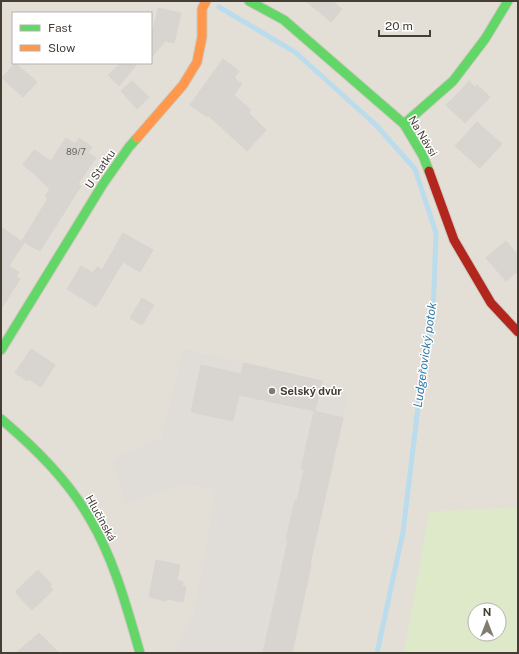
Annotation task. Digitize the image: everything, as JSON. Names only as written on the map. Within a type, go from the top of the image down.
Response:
[{"type":"street","name":"U Statku","points":[[1,350],[103,184],[129,147],[183,85],[197,62],[202,37],[202,9],[206,1]]},
{"type":"street","name":"Na Návsi","points":[[249,1],[284,20],[404,124],[423,156],[454,240],[491,303],[518,332]]},
{"type":"street","points":[[404,124],[453,81],[485,39],[508,1]]},
{"type":"street","name":"Hlučínská","points":[[1,419],[46,460],[72,492],[93,523],[124,598],[140,653]]},
{"type":"shaded area","points":[[1,1],[518,1],[518,653],[1,653]]},
{"type":"shaded area","points":[[183,349],[322,381],[347,395],[292,653],[175,653],[195,611],[216,490],[185,484],[125,504],[113,460],[161,438]]},
{"type":"green space","points":[[518,507],[518,653],[404,653],[429,512]]},
{"type":"building","points":[[306,1],[332,1],[342,9],[331,22]]},
{"type":"building","points":[[158,8],[181,13],[174,43],[165,41],[152,57],[152,35]]},
{"type":"building","points":[[223,59],[239,71],[234,78],[242,84],[234,95],[251,110],[249,113],[266,130],[247,151],[208,115],[207,117],[190,105]]},
{"type":"building","points":[[14,64],[16,64],[37,82],[23,97],[2,78]]},
{"type":"building","points":[[120,64],[137,64],[119,86],[108,75]]},
{"type":"building","points":[[132,81],[149,97],[137,109],[121,91]]},
{"type":"building","points":[[469,81],[475,87],[477,85],[490,97],[465,123],[446,105]]},
{"type":"building","points":[[477,122],[502,144],[480,168],[455,146]]},
{"type":"building","points":[[66,138],[75,144],[79,138],[92,147],[88,153],[96,158],[78,184],[81,186],[40,251],[22,241],[48,198],[45,196],[50,189],[23,165],[34,150],[51,161]]},
{"type":"building","points":[[1,227],[24,243],[9,266],[19,272],[16,277],[20,279],[1,309]]},
{"type":"building","points":[[123,233],[153,250],[140,272],[123,262],[96,307],[67,289],[81,266],[93,273],[97,267],[102,270]]},
{"type":"building","points":[[506,241],[518,255],[518,271],[506,281],[486,258]]},
{"type":"building","points":[[142,298],[154,305],[142,325],[130,318]]},
{"type":"building","points":[[31,349],[55,365],[41,387],[28,379],[27,381],[15,373]]},
{"type":"building","points":[[244,363],[322,381],[315,411],[239,395],[233,421],[191,412],[201,365],[241,374]]},
{"type":"building","points":[[314,411],[343,418],[310,564],[292,653],[263,653],[288,540],[286,540],[304,469],[301,469]]},
{"type":"building","points":[[156,560],[180,565],[177,580],[183,582],[182,586],[186,587],[183,602],[167,599],[166,601],[149,597]]},
{"type":"building","points":[[38,570],[52,585],[50,587],[53,590],[32,610],[15,592]]},
{"type":"building","points":[[39,633],[59,653],[16,653]]},
{"type":"waterway","name":"Ludgeřovický potok","points":[[219,7],[295,52],[376,125],[415,169],[436,233],[433,314],[420,391],[403,532],[377,653]]},
{"type":"traffic: fast","points":[[249,1],[284,20],[404,124],[423,156],[429,171]]},
{"type":"traffic: fast","points":[[404,124],[453,81],[485,39],[508,1]]},
{"type":"traffic: fast","points":[[1,350],[103,184],[137,138]]},
{"type":"traffic: fast","points":[[1,419],[50,465],[72,491],[99,534],[125,601],[140,653]]},
{"type":"traffic: slow","points":[[137,138],[183,85],[197,62],[202,37],[202,9],[206,1]]},
{"type":"traffic: jam","points":[[429,171],[454,240],[491,303],[518,332]]},
{"type":"place","name":"Selský dvůr","points":[[272,391]]}]
